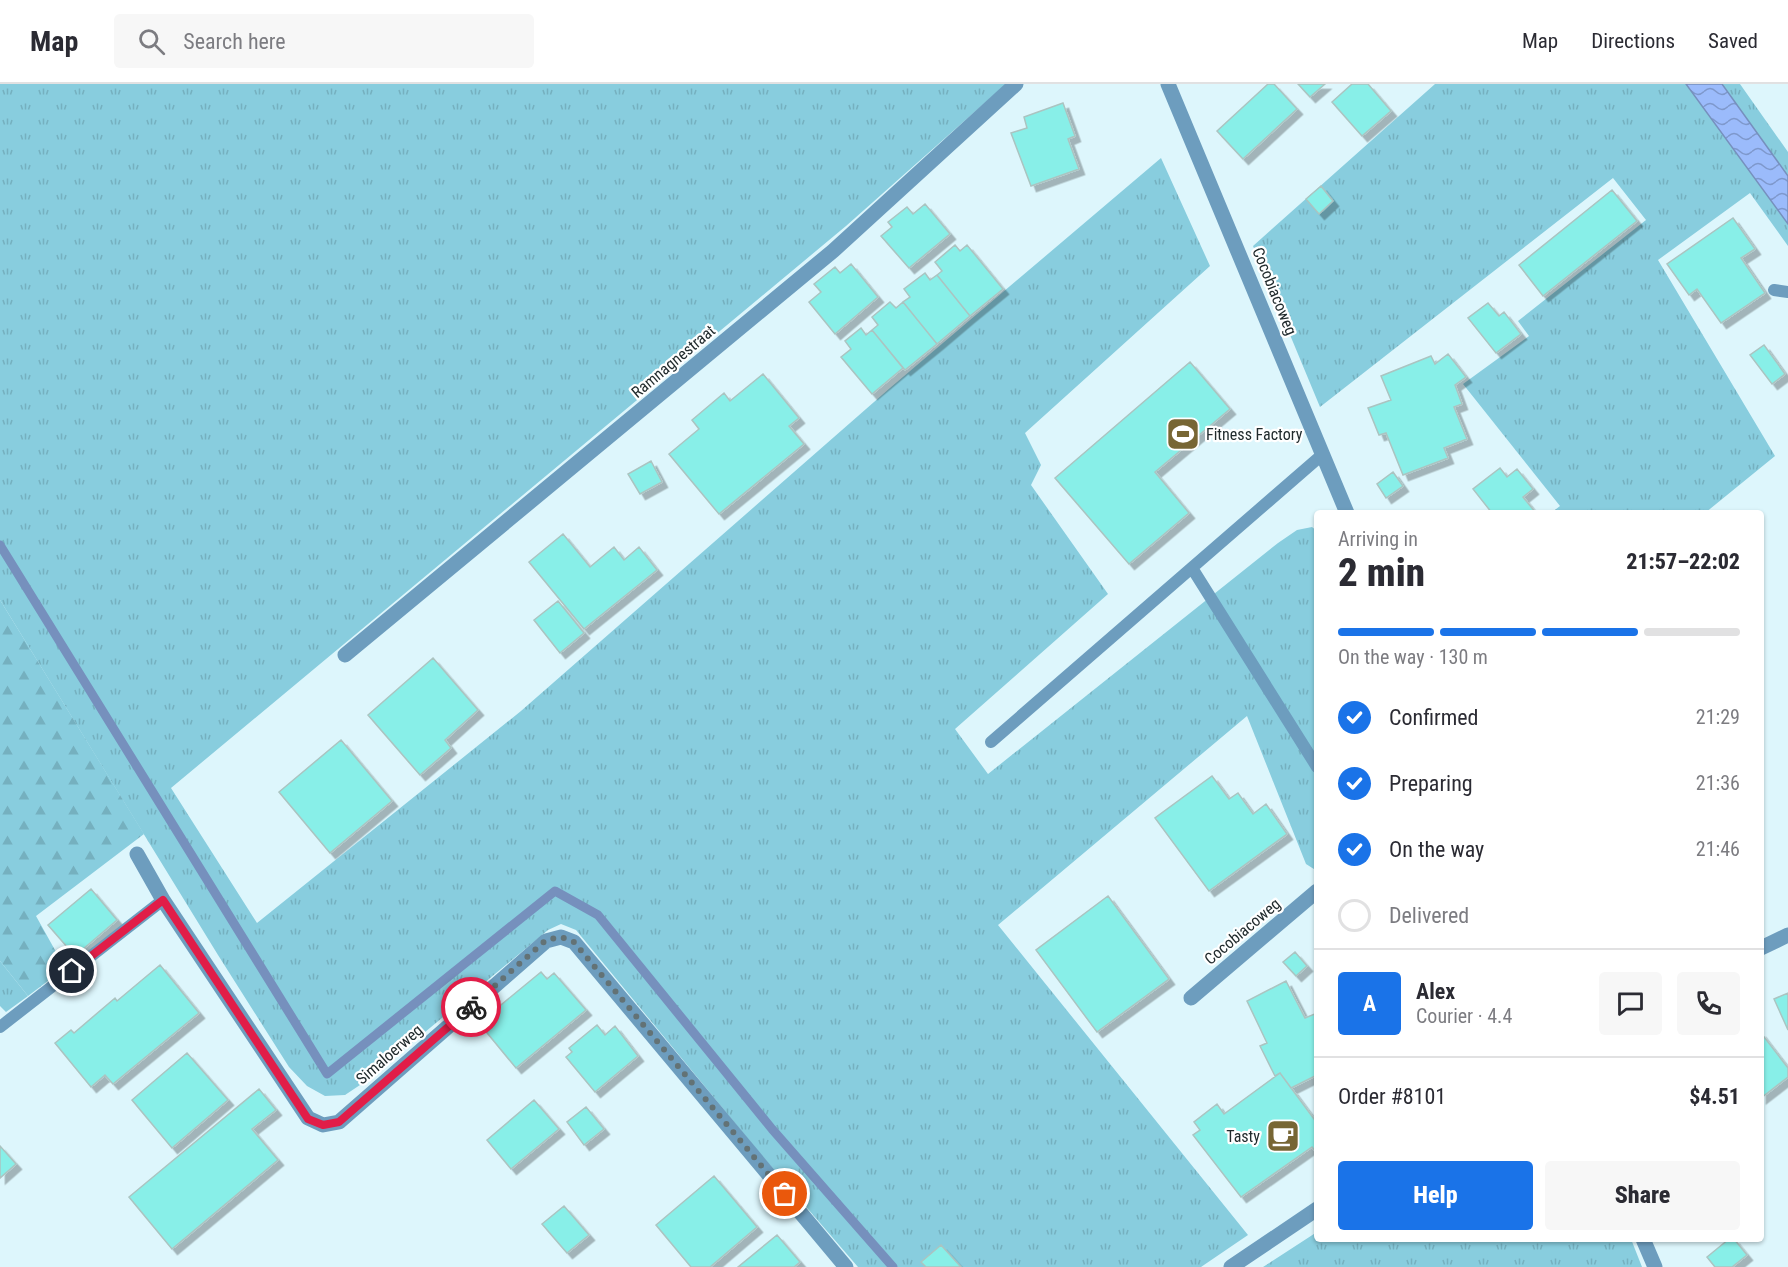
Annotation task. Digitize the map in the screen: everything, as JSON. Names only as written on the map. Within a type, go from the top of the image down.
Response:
[{"type":"street","name":"Ramnagnestraat","points":[[345,656],[833,251],[1016,84]]},
{"type":"street","name":"Cocobiacoweg","points":[[1168,84],[1346,510]]},
{"type":"street","name":"Simaloerweg","points":[[137,854],[163,900],[308,1119],[323,1125],[339,1122],[546,940],[561,937],[574,942],[845,1267]]},
{"type":"street","name":"Cocobiacoweg","points":[[1191,999],[1314,894]]},
{"type":"street","points":[[1764,947],[1788,935]]},
{"type":"street","points":[[1231,1267],[1314,1211]]},
{"type":"street","points":[[1644,1242],[1654,1267]]},
{"type":"lane","points":[[1774,290],[1788,291]]},
{"type":"lane","points":[[991,742],[1323,454]]},
{"type":"lane","points":[[1192,568],[1314,761]]},
{"type":"lane","points":[[0,1027],[163,900]]},
{"type":"green space","points":[[0,84],[1006,84],[846,226],[171,788],[257,923],[521,711],[890,388],[1161,158],[1210,266],[1025,433],[1041,465],[1031,485],[1108,594],[955,729],[988,774],[1278,543],[1297,530],[1314,529],[1314,869],[1306,864],[1247,716],[998,925],[1248,1235],[1201,1267],[858,1267],[758,1151],[576,930],[561,924],[548,930],[366,1081],[345,1095],[325,1096],[307,1086],[289,1067],[0,600]]},
{"type":"green space","points":[[1435,84],[1686,84],[1788,224],[1788,246],[1750,193],[1658,260],[1775,456],[1709,510],[1555,510],[1560,506],[1463,384],[1529,336],[1518,321],[1646,220],[1613,178],[1320,407],[1253,246]]},
{"type":"green space","points":[[1722,84],[1740,84],[1788,152],[1788,176]]},
{"type":"green space","points":[[0,600],[144,834],[36,916],[65,968],[28,996],[0,961]]},
{"type":"green space","points":[[0,961],[28,996],[6,1012],[0,1006]]},
{"type":"green space","points":[[1314,1234],[1314,1242],[1632,1242],[1642,1267],[1263,1267]]},
{"type":"water","points":[[1686,84],[1722,84],[1788,176],[1788,224]]},
{"type":"building","points":[[1268,84],[1274,84],[1297,109],[1243,159],[1217,131]]},
{"type":"building","points":[[1298,84],[1325,84],[1310,97]]},
{"type":"building","points":[[1352,84],[1368,84],[1391,111],[1362,136],[1332,102]]},
{"type":"building","points":[[1063,103],[1075,136],[1068,139],[1079,169],[1031,186],[1011,133],[1027,128],[1024,117]]},
{"type":"building","points":[[1321,186],[1333,201],[1319,214],[1306,199]]},
{"type":"building","points":[[1612,190],[1637,221],[1543,296],[1519,265]]},
{"type":"building","points":[[925,204],[950,234],[909,268],[881,236],[892,227],[888,222],[907,207],[913,214]]},
{"type":"building","points":[[1733,218],[1755,249],[1741,258],[1765,293],[1721,323],[1697,289],[1689,295],[1667,264]]},
{"type":"building","points":[[955,245],[960,251],[967,245],[1003,289],[970,316],[937,275],[942,271],[935,262]]},
{"type":"building","points":[[851,264],[878,297],[835,334],[809,302],[821,292],[814,284],[835,267],[840,273]]},
{"type":"building","points":[[925,273],[930,280],[937,275],[970,316],[937,344],[903,302],[910,297],[904,289]]},
{"type":"building","points":[[890,302],[896,308],[903,302],[937,344],[905,370],[872,330],[878,325],[872,317]]},
{"type":"building","points":[[1488,303],[1499,316],[1504,312],[1521,334],[1496,353],[1468,318]]},
{"type":"building","points":[[861,328],[866,335],[872,330],[903,368],[872,394],[841,357],[851,349],[845,341]]},
{"type":"building","points":[[1764,345],[1785,374],[1772,384],[1750,355]]},
{"type":"building","points":[[1448,354],[1466,377],[1455,385],[1462,404],[1454,407],[1467,439],[1444,448],[1448,458],[1403,475],[1386,433],[1379,435],[1368,408],[1391,400],[1381,376],[1431,356],[1435,364]]},
{"type":"building","points":[[1190,362],[1230,409],[1155,472],[1189,513],[1129,564],[1055,478]]},
{"type":"building","points":[[763,374],[799,418],[789,426],[804,444],[719,514],[669,454],[699,429],[692,420],[724,393],[730,401]]},
{"type":"building","points":[[651,461],[662,482],[640,494],[628,474]]},
{"type":"building","points":[[1500,468],[1507,477],[1517,469],[1533,489],[1523,497],[1534,510],[1490,510],[1473,489]]},
{"type":"building","points":[[1393,472],[1403,486],[1386,498],[1377,484]]},
{"type":"building","points":[[563,534],[590,567],[614,547],[624,560],[639,547],[657,570],[584,629],[529,562]]},
{"type":"building","points":[[558,601],[584,633],[560,653],[534,620]]},
{"type":"building","points":[[433,658],[478,710],[445,740],[451,748],[420,775],[368,715]]},
{"type":"building","points":[[341,740],[392,801],[330,853],[279,792]]},
{"type":"building","points":[[1212,776],[1229,799],[1238,793],[1253,814],[1266,804],[1287,834],[1209,891],[1155,818]]},
{"type":"building","points":[[91,889],[117,920],[75,956],[48,925]]},
{"type":"building","points":[[1108,896],[1169,979],[1097,1032],[1036,950]]},
{"type":"building","points":[[1295,952],[1307,966],[1296,976],[1283,962]]},
{"type":"building","points":[[160,965],[199,1013],[113,1084],[105,1075],[91,1087],[55,1043],[71,1030],[74,1033],[115,998],[117,1001]]},
{"type":"building","points":[[541,972],[547,979],[554,973],[586,1010],[516,1068],[479,1023]]},
{"type":"building","points":[[1286,981],[1305,1018],[1314,1014],[1314,1076],[1291,1088],[1280,1073],[1275,1076],[1260,1046],[1267,1043],[1247,1001]]},
{"type":"building","points":[[1788,993],[1788,1030],[1774,999]]},
{"type":"building","points":[[597,1025],[605,1035],[615,1026],[638,1056],[595,1092],[566,1057],[572,1052],[569,1048]]},
{"type":"building","points":[[1764,1037],[1788,1068],[1788,1077],[1764,1096]]},
{"type":"building","points":[[187,1053],[228,1100],[172,1148],[132,1100]]},
{"type":"building","points":[[1280,1073],[1314,1119],[1314,1149],[1312,1147],[1241,1197],[1193,1135],[1200,1130],[1194,1122],[1217,1104],[1224,1114]]},
{"type":"building","points":[[259,1089],[276,1110],[252,1129],[278,1160],[172,1249],[129,1197]]},
{"type":"building","points":[[534,1100],[559,1129],[511,1169],[487,1140]]},
{"type":"building","points":[[586,1107],[604,1129],[584,1145],[567,1122]]},
{"type":"building","points":[[0,1146],[16,1164],[0,1178]]},
{"type":"building","points":[[714,1176],[757,1227],[710,1267],[691,1267],[656,1225]]},
{"type":"building","points":[[564,1206],[589,1235],[567,1253],[542,1224]]},
{"type":"building","points":[[777,1235],[800,1262],[794,1267],[738,1267]]},
{"type":"building","points":[[1725,1242],[1736,1242],[1747,1255],[1732,1267],[1715,1267],[1707,1257]]},
{"type":"building","points":[[941,1245],[961,1267],[926,1267],[921,1262]]},
{"type":"waterway","points":[[0,545],[327,1074],[555,891],[598,915],[772,1129],[893,1267]]},
{"type":"way so far","points":[[471,1007],[546,940],[561,937],[574,942],[785,1194]]},
{"type":"place","name":"Fitness Factory","points":[[1183,434]]},
{"type":"place","name":"Tasty","points":[[1283,1136]]},
{"type":"route","points":[[72,971],[163,900],[308,1119],[323,1125],[339,1122],[471,1007]]}]
